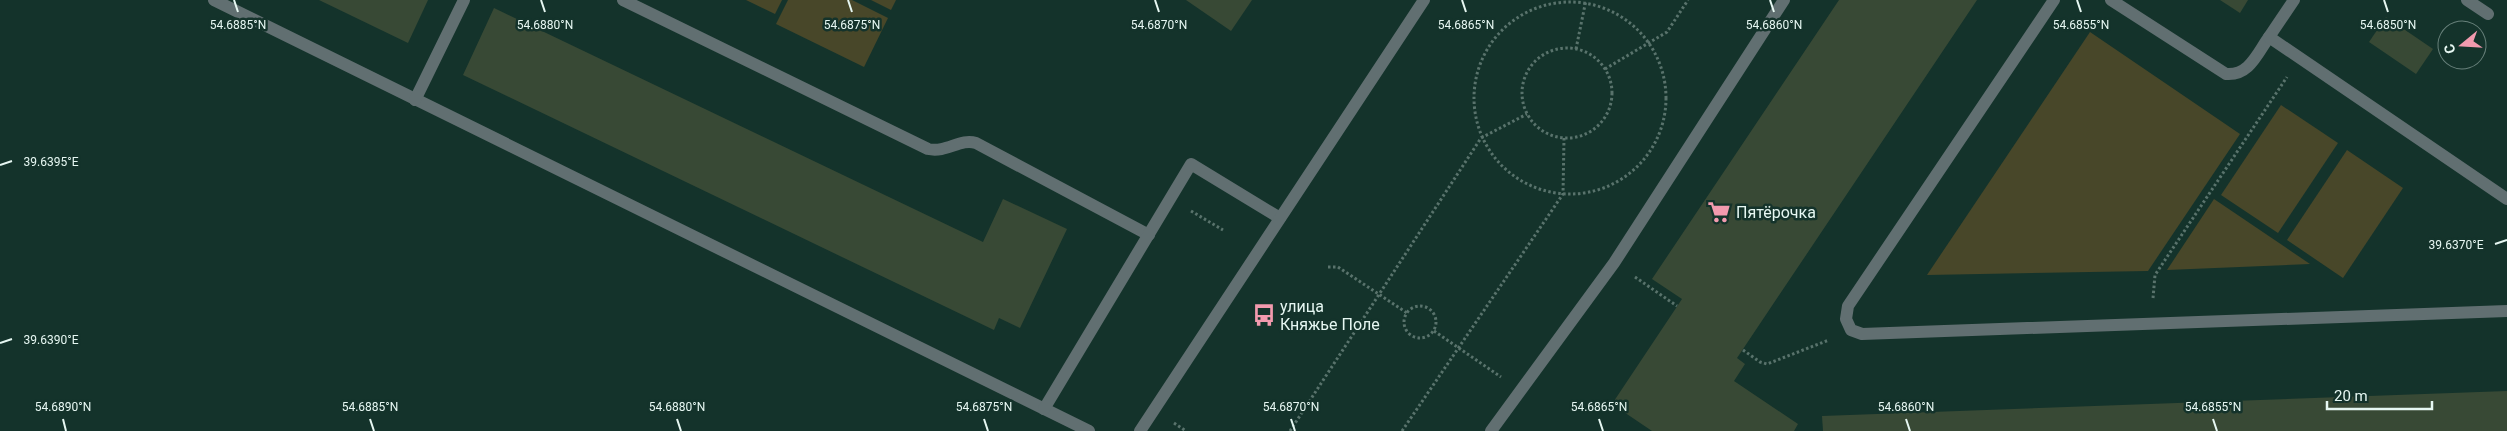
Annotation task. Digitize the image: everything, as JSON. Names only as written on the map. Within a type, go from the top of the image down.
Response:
[{"type":"street","points":[[214,0],[1089,431]]},
{"type":"street","points":[[415,100],[464,0]]},
{"type":"street","points":[[623,0],[928,149],[938,151],[969,141],[976,143],[1149,235]]},
{"type":"street","points":[[1140,431],[1424,0]]},
{"type":"street","points":[[1491,431],[1614,263],[1784,0]]},
{"type":"street","points":[[2054,0],[1848,306],[1846,319],[1851,330],[1862,334],[2507,311]]},
{"type":"street","points":[[2111,0],[2226,74],[2236,75],[2246,70],[2294,0]]},
{"type":"street","points":[[2467,0],[2488,14]]},
{"type":"street","points":[[2269,36],[2507,199]]},
{"type":"street","points":[[1044,409],[1192,164],[1280,218]]},
{"type":"path","points":[[1606,70],[1667,32],[1688,0]]},
{"type":"path","points":[[1565,1],[1586,2],[1597,5],[1626,19],[1649,42],[1664,71],[1667,104],[1660,136],[1643,163],[1617,184],[1586,195],[1553,194],[1523,184],[1498,164],[1481,138],[1473,107],[1475,76],[1488,47],[1508,23],[1535,7],[1565,1]]},
{"type":"path","points":[[1576,49],[1586,2]]},
{"type":"path","points":[[1576,49],[1596,58],[1606,70],[1611,83],[1612,98],[1608,113],[1599,126],[1587,134],[1572,139],[1543,132],[1527,114],[1522,94],[1524,80],[1531,66],[1541,56],[1554,50],[1576,49]]},
{"type":"path","points":[[2151,324],[2155,276],[2300,58]]},
{"type":"path","points":[[1290,431],[1481,138],[1527,114]]},
{"type":"path","points":[[1402,431],[1563,194],[1564,138]]},
{"type":"path","points":[[1171,199],[1223,230]]},
{"type":"path","points":[[1614,263],[1677,306]]},
{"type":"path","points":[[1328,267],[1338,267],[1407,313]]},
{"type":"path","points":[[1421,306],[1429,309],[1435,315],[1434,331],[1427,336],[1419,338],[1411,335],[1406,329],[1404,321],[1407,313],[1413,308],[1421,306]]},
{"type":"path","points":[[1743,350],[1760,362],[1768,364],[1851,330]]},
{"type":"path","points":[[1434,331],[1520,390]]},
{"type":"shaded area","points":[[746,0],[782,0],[775,14]]},
{"type":"shaded area","points":[[788,0],[852,0],[888,18],[864,67],[776,24]]},
{"type":"shaded area","points":[[871,0],[896,0],[891,10]]},
{"type":"shaded area","points":[[2090,32],[2240,134],[2148,271],[1927,275]]},
{"type":"shaded area","points":[[2281,105],[2338,143],[2278,233],[2221,195]]},
{"type":"shaded area","points":[[2347,150],[2403,188],[2343,278],[2287,240]]},
{"type":"shaded area","points":[[2214,199],[2310,264],[2167,270]]},
{"type":"building","points":[[319,0],[428,0],[408,43]]},
{"type":"building","points":[[1186,0],[1252,0],[1231,31]]},
{"type":"building","points":[[1839,0],[1977,0],[1737,358],[1745,364],[1734,381],[1798,424],[1794,431],[1652,431],[1612,404],[1682,299],[1652,279]]},
{"type":"building","points":[[2220,0],[2248,0],[2240,13]]},
{"type":"building","points":[[494,8],[983,242],[1003,199],[1067,229],[1020,328],[999,318],[994,330],[463,75]]},
{"type":"building","points":[[2386,17],[2433,49],[2416,74],[2369,42]]},
{"type":"building","points":[[2507,391],[2507,431],[1823,431],[1822,416]]},
{"type":"place","name":"Пятёрочка","points":[[1719,212]]},
{"type":"place","name":"улица Княжье Поле","points":[[1264,315]]}]
